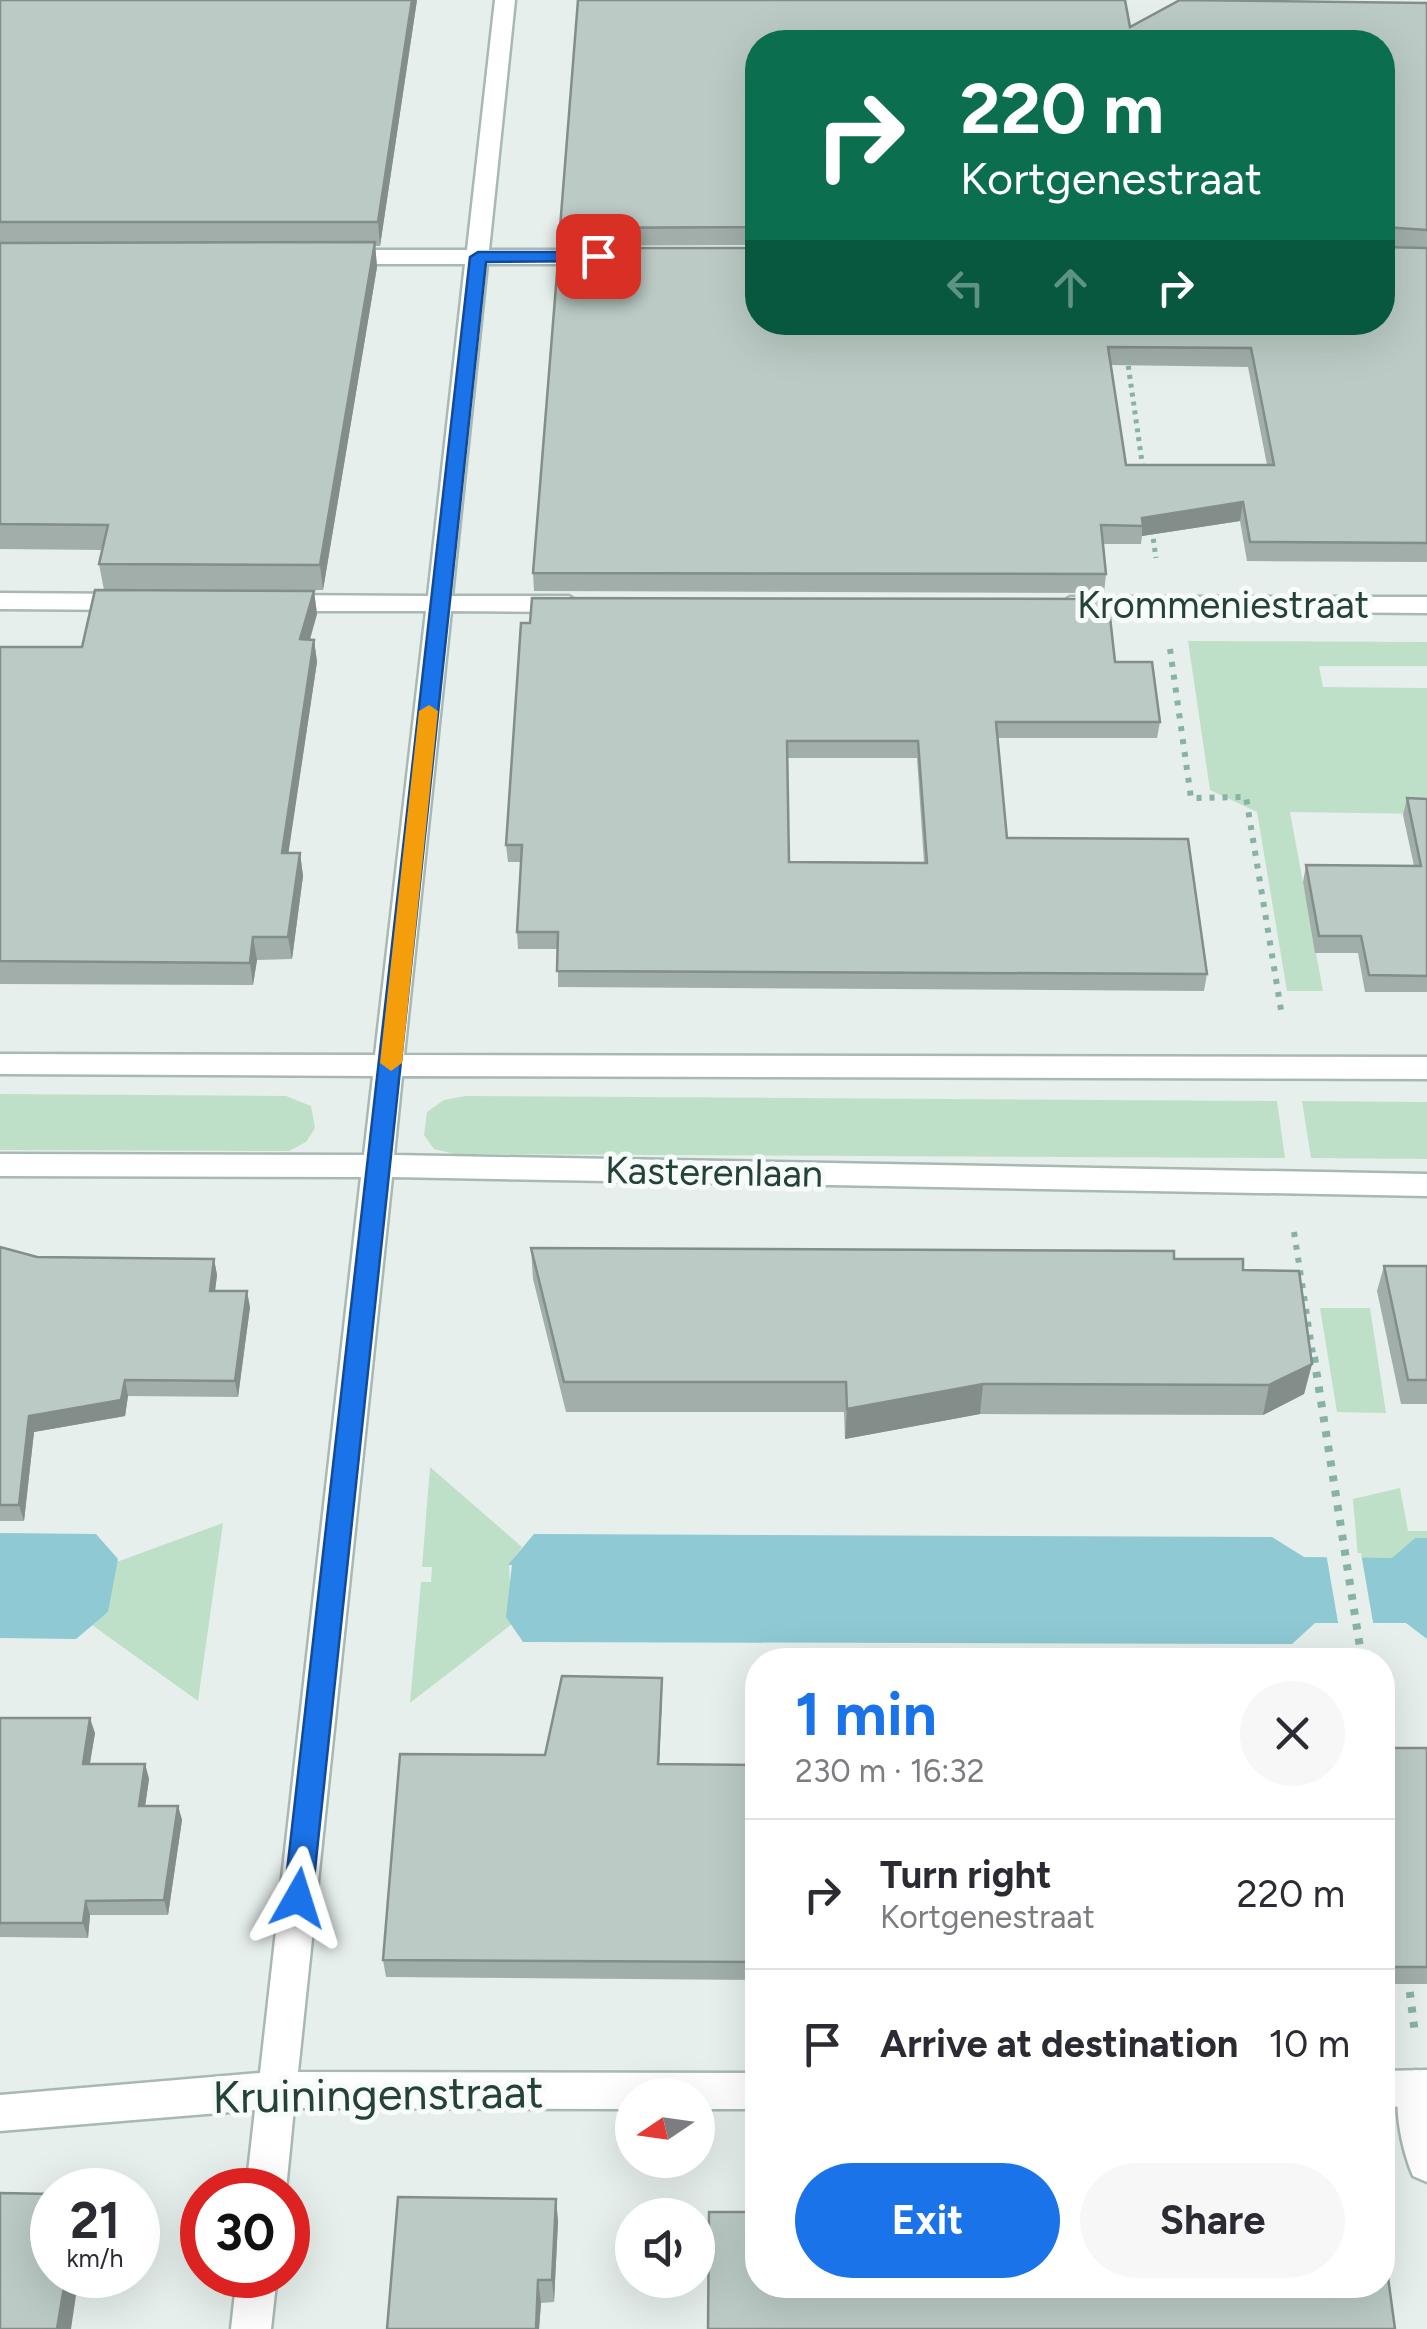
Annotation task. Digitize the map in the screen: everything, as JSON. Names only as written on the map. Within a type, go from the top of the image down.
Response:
[{"type":"street","points":[[268,2168],[505,0]]},
{"type":"street","points":[[319,257],[618,256]]},
{"type":"street","points":[[0,602],[151,602]]},
{"type":"street","points":[[248,603],[596,604]]},
{"type":"street","name":"Krommeniestraat","points":[[1046,605],[1427,604]]},
{"type":"street","points":[[0,1064],[1427,1068]]},
{"type":"street","name":"Kasterenlaan","points":[[0,1165],[377,1166],[1427,1185]]},
{"type":"street","points":[[1408,2088],[1427,2163]]},
{"type":"street","name":"Kruiningenstraat","points":[[0,2113],[277,2090],[745,2091]]},
{"type":"street","points":[[251,2329],[254,2298]]},
{"type":"path","points":[[1124,341],[1144,474]]},
{"type":"path","points":[[1150,511],[1191,798],[1246,797],[1290,1067]]},
{"type":"path","points":[[1286,1182],[1360,1648]]},
{"type":"path","points":[[1407,1971],[1415,2027],[1408,2088]]},
{"type":"green space","points":[[1188,641],[1427,642],[1427,666],[1319,666],[1323,687],[1427,688],[1427,814],[1290,812],[1323,991],[1287,991],[1257,812],[1210,790]]},
{"type":"green space","points":[[0,1094],[286,1096],[311,1106],[315,1128],[306,1142],[289,1151],[0,1150]]},
{"type":"green space","points":[[466,1096],[1277,1101],[1285,1158],[455,1154],[434,1149],[424,1135],[427,1112],[444,1100]]},
{"type":"green space","points":[[1302,1101],[1427,1102],[1427,1159],[1311,1158]]},
{"type":"green space","points":[[1320,1308],[1370,1308],[1386,1413],[1337,1412]]},
{"type":"green space","points":[[430,1467],[522,1547],[509,1565],[512,1624],[410,1703],[421,1582],[431,1582],[432,1567],[422,1567]]},
{"type":"green space","points":[[1400,1488],[1408,1531],[1427,1531],[1427,1538],[1415,1538],[1393,1558],[1358,1558],[1353,1499]]},
{"type":"green space","points":[[223,1523],[198,1701],[92,1625],[108,1612],[114,1563]]},
{"type":"water","points":[[0,1533],[96,1534],[118,1559],[108,1612],[76,1639],[0,1638]]},
{"type":"water","points":[[534,1534],[1272,1537],[1304,1557],[1392,1558],[1415,1538],[1427,1538],[1427,1639],[1406,1623],[1315,1623],[1292,1644],[523,1642],[506,1617],[512,1565],[508,1565]]},
{"type":"pier","points":[[1326,1553],[1361,1553],[1374,1628],[1339,1628]]},
{"type":"building","points":[[0,0],[412,0],[378,222],[0,222]]},
{"type":"building","points":[[578,0],[1125,0],[1130,27],[1180,0],[1427,3],[1427,230],[1395,228],[1395,30],[745,30],[745,227],[560,228]]},
{"type":"building","points":[[375,242],[320,565],[99,564],[108,525],[0,524],[0,243]]},
{"type":"building","points":[[1395,247],[1427,248],[1427,543],[1250,542],[1243,502],[1142,518],[1143,526],[1101,525],[1106,574],[533,573],[559,248],[745,248],[745,335],[1395,335]],"holes":[[[1108,347],[1251,348],[1274,465],[1126,465]]]},
{"type":"building","points":[[95,590],[314,591],[300,639],[314,640],[282,853],[300,853],[288,937],[253,937],[250,963],[0,961],[0,647],[82,647]]},
{"type":"building","points":[[532,598],[1108,599],[1115,662],[1152,662],[1160,722],[996,722],[1007,838],[1188,839],[1207,974],[557,971],[558,932],[517,932],[522,845],[506,845],[521,623],[530,623]],"holes":[[[787,741],[918,741],[927,863],[789,862]]]},
{"type":"building","points":[[1407,798],[1427,799],[1427,976],[1369,975],[1361,936],[1319,936],[1306,865],[1421,866]]},
{"type":"building","points":[[0,1247],[37,1257],[214,1259],[210,1291],[247,1291],[235,1381],[125,1380],[121,1400],[29,1416],[19,1505],[0,1505]]},
{"type":"building","points":[[531,1248],[1174,1251],[1174,1259],[1243,1259],[1243,1270],[1299,1271],[1312,1364],[1269,1385],[983,1384],[847,1409],[846,1382],[564,1382]]},
{"type":"building","points":[[1384,1266],[1427,1266],[1427,1380],[1408,1380]]},
{"type":"building","points":[[562,1676],[662,1678],[658,1764],[745,1765],[745,1962],[383,1960],[400,1754],[545,1755]]},
{"type":"building","points":[[0,1718],[90,1718],[83,1764],[145,1764],[139,1806],[178,1806],[164,1900],[86,1901],[83,1923],[0,1923]]},
{"type":"building","points":[[1395,1748],[1427,1748],[1427,1967],[1395,1967]]},
{"type":"building","points":[[0,2193],[30,2194],[30,2298],[62,2298],[57,2329],[0,2329]]},
{"type":"building","points":[[398,2197],[556,2199],[552,2280],[538,2280],[536,2329],[387,2329]]},
{"type":"building","points":[[715,2212],[745,2212],[745,2298],[1391,2298],[1395,2329],[708,2329],[708,2298],[715,2298]]},
{"type":"slow traffic","points":[[391,1063],[429,711]]},
{"type":"route","points":[[298,1898],[478,257],[598,256]]}]
